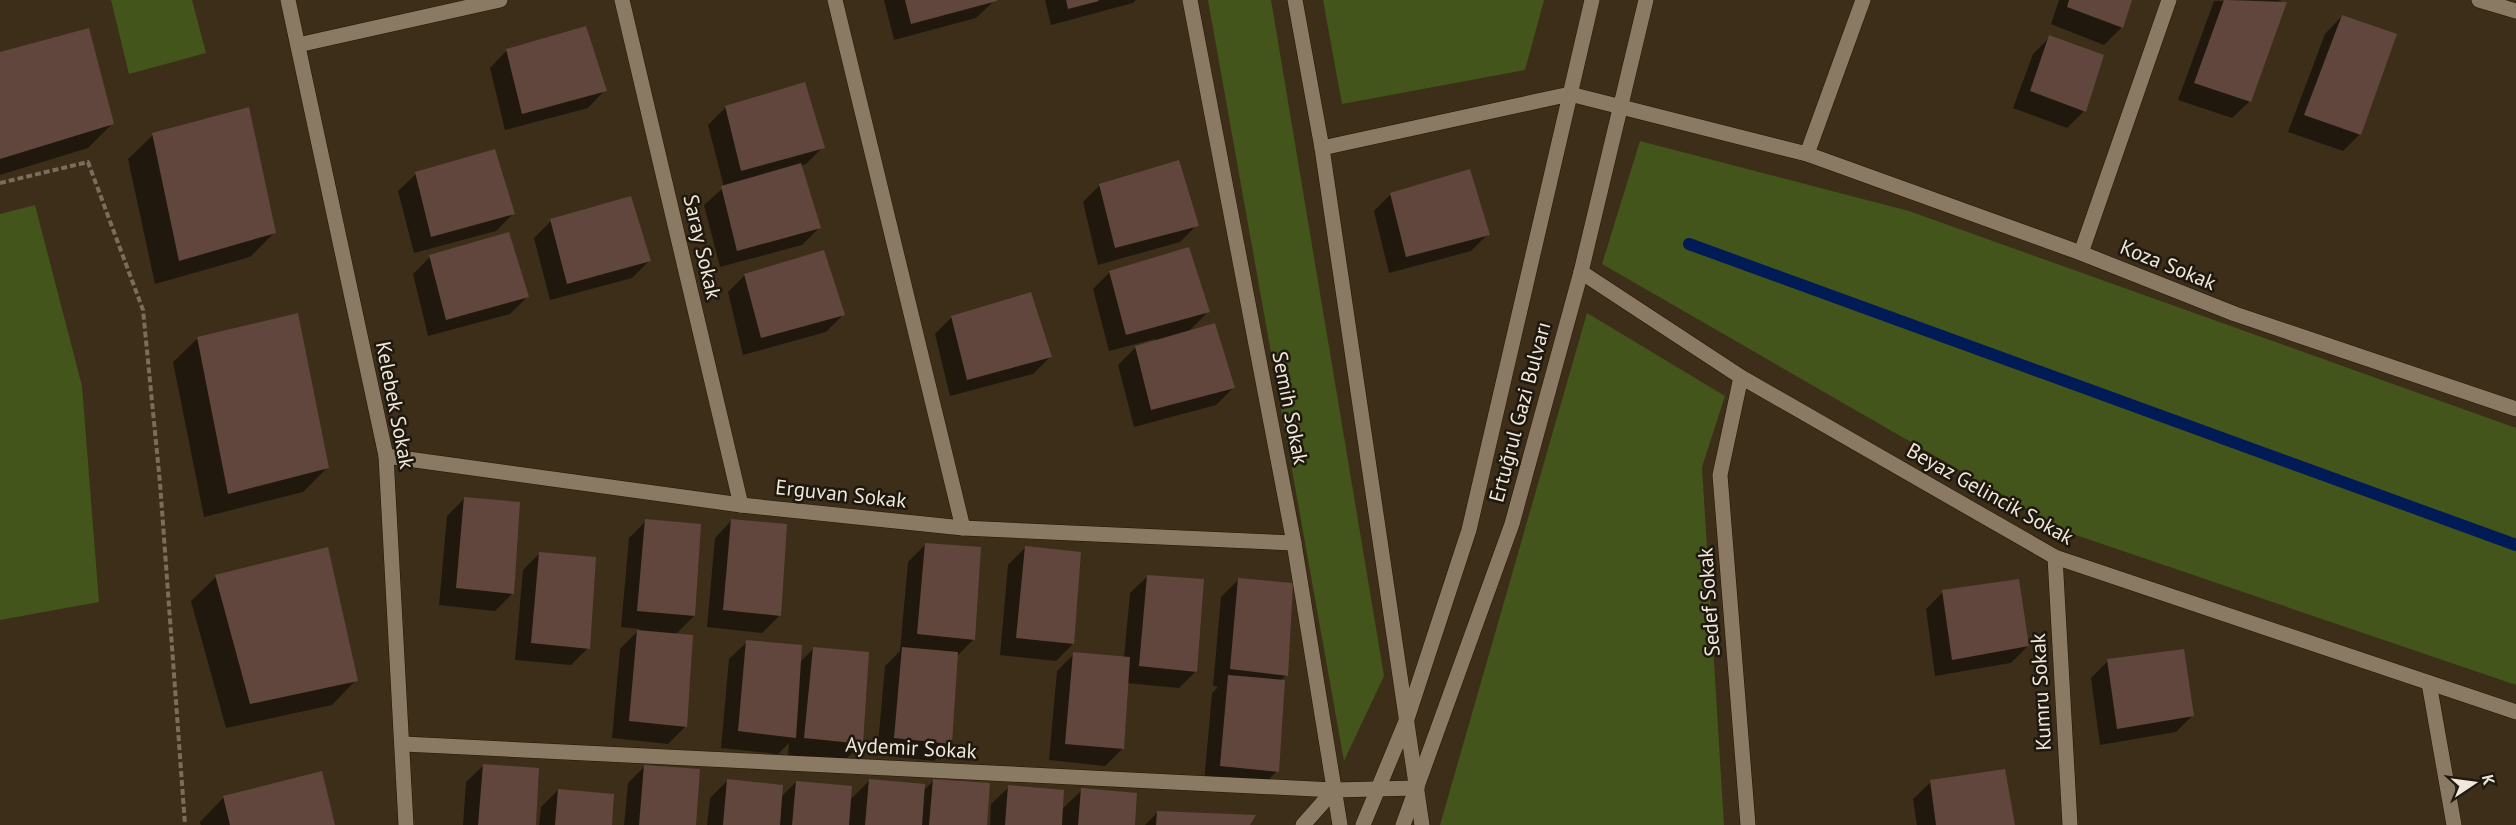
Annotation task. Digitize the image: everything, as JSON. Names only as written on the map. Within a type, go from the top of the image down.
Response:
[{"type":"street","name":"Kelebek Sokak","points":[[288,0],[386,456],[404,744],[406,825]]},
{"type":"street","points":[[298,45],[500,0]]},
{"type":"street","name":"Saray Sokak","points":[[622,0],[741,505]]},
{"type":"street","points":[[835,0],[963,528]]},
{"type":"street","name":"Semih Sokak","points":[[1190,0],[1294,543],[1340,825]]},
{"type":"street","points":[[1295,0],[1322,148],[1422,825]]},
{"type":"street","name":"Ertuğrul Gazi Bulvarı","points":[[1363,825],[1407,719],[1469,530],[1592,0]]},
{"type":"street","name":"Ertuğrul Gazi Bulvarı","points":[[1403,825],[1512,524],[1581,272],[1646,0]]},
{"type":"street","points":[[1807,154],[1863,0]]},
{"type":"street","points":[[2081,253],[2169,0]]},
{"type":"street","points":[[2479,0],[2516,11]]},
{"type":"street","points":[[1322,148],[1570,94]]},
{"type":"street","name":"Koza Sokak","points":[[1570,94],[1621,105],[1807,154],[2081,253],[2235,314],[2516,409]]},
{"type":"street","name":"Beyaz Gelincik Sokak","points":[[1581,272],[1741,377],[2055,557],[2516,712]]},
{"type":"street","name":"Sedef Sokak","points":[[1741,377],[1720,476],[1748,825]]},
{"type":"street","name":"Erguvan Sokak","points":[[386,456],[741,505],[963,528],[1294,543]]},
{"type":"street","name":"Kumru Sokak","points":[[2055,557],[2070,825]]},
{"type":"street","points":[[2429,683],[2454,825]]},
{"type":"street","name":"Aydemir Sokak","points":[[404,744],[1334,790],[1417,788]]},
{"type":"street","points":[[1303,825],[1334,790]]},
{"type":"path","points":[[0,183],[88,162],[143,310],[160,483],[185,825]]},
{"type":"green space","points":[[111,0],[192,0],[206,53],[129,74]]},
{"type":"green space","points":[[1208,0],[1271,0],[1384,676],[1344,761]]},
{"type":"green space","points":[[1323,0],[1544,0],[1525,70],[1342,104]]},
{"type":"green space","points":[[1640,141],[1909,211],[2516,428],[2516,685],[2067,532],[1602,264]]},
{"type":"green space","points":[[35,205],[82,386],[99,602],[0,620],[0,214]]},
{"type":"green space","points":[[1587,313],[1725,396],[1702,467],[1724,825],[1440,825]]},
{"type":"building","points":[[905,0],[997,0],[997,1],[911,24]]},
{"type":"building","points":[[1066,0],[1098,0],[1099,1],[1068,9]]},
{"type":"building","points":[[2069,0],[2132,0],[2123,28],[2067,7]]},
{"type":"building","points":[[2224,0],[2287,2],[2251,102],[2194,83]]},
{"type":"building","points":[[2342,15],[2397,34],[2361,135],[2304,115]]},
{"type":"building","points":[[586,26],[607,91],[522,114],[506,49]]},
{"type":"building","points":[[89,28],[114,124],[0,159],[0,52]]},
{"type":"building","points":[[2049,35],[2104,55],[2086,112],[2030,91]]},
{"type":"building","points":[[805,82],[825,148],[741,171],[725,106]]},
{"type":"building","points":[[249,107],[276,233],[179,261],[152,133]]},
{"type":"building","points":[[495,149],[515,214],[431,237],[415,172]]},
{"type":"building","points":[[1179,160],[1199,226],[1115,248],[1099,184]]},
{"type":"building","points":[[801,163],[821,228],[737,251],[721,186]]},
{"type":"building","points":[[1470,169],[1490,235],[1406,257],[1390,193]]},
{"type":"building","points":[[631,196],[651,261],[567,284],[550,219]]},
{"type":"building","points":[[509,232],[529,297],[446,320],[429,255]]},
{"type":"building","points":[[1189,247],[1210,312],[1126,335],[1109,271]]},
{"type":"building","points":[[824,250],[845,315],[761,338],[744,274]]},
{"type":"building","points":[[1031,292],[1052,357],[967,380],[951,316]]},
{"type":"building","points":[[298,313],[329,468],[228,494],[197,337]]},
{"type":"building","points":[[1215,323],[1235,388],[1151,410],[1135,346]]},
{"type":"building","points":[[464,497],[520,502],[514,594],[456,588]]},
{"type":"building","points":[[645,519],[701,524],[695,616],[637,611]]},
{"type":"building","points":[[731,519],[787,524],[781,616],[723,610]]},
{"type":"building","points":[[925,543],[981,547],[975,640],[917,634]]},
{"type":"building","points":[[1025,546],[1081,552],[1074,644],[1016,638]]},
{"type":"building","points":[[328,547],[358,681],[250,704],[215,575]]},
{"type":"building","points":[[539,552],[596,557],[590,649],[531,643]]},
{"type":"building","points":[[1147,575],[1204,579],[1197,672],[1139,666]]},
{"type":"building","points":[[1238,578],[1293,583],[1288,676],[1230,669]]},
{"type":"building","points":[[2019,579],[2029,646],[1952,660],[1942,590]]},
{"type":"building","points":[[637,630],[693,635],[687,727],[629,721]]},
{"type":"building","points":[[746,640],[802,645],[796,738],[738,731]]},
{"type":"building","points":[[813,647],[869,652],[863,744],[804,738]]},
{"type":"building","points":[[902,647],[958,652],[952,744],[894,738]]},
{"type":"building","points":[[2184,649],[2194,716],[2117,729],[2107,659]]},
{"type":"building","points":[[1073,652],[1130,657],[1124,749],[1065,744]]},
{"type":"building","points":[[1228,675],[1285,680],[1279,772],[1220,766]]},
{"type":"building","points":[[483,764],[539,768],[536,825],[478,825]]},
{"type":"building","points":[[644,765],[700,769],[696,825],[639,825]]},
{"type":"building","points":[[2005,769],[2015,825],[1936,825],[1930,780]]},
{"type":"building","points":[[322,771],[335,825],[230,825],[223,796]]},
{"type":"building","points":[[727,779],[783,785],[780,825],[723,825]]},
{"type":"building","points":[[869,779],[925,784],[922,825],[865,825]]},
{"type":"building","points":[[933,779],[990,783],[987,825],[929,825]]},
{"type":"building","points":[[796,781],[852,786],[849,825],[792,825]]},
{"type":"building","points":[[1008,785],[1064,790],[1062,825],[1005,825]]},
{"type":"building","points":[[1081,788],[1137,793],[1135,825],[1078,825]]},
{"type":"building","points":[[558,789],[614,794],[612,825],[555,825]]},
{"type":"building","points":[[1157,811],[1256,815],[1250,825],[1156,825]]},
{"type":"waterway","points":[[1689,244],[2516,545]]}]
